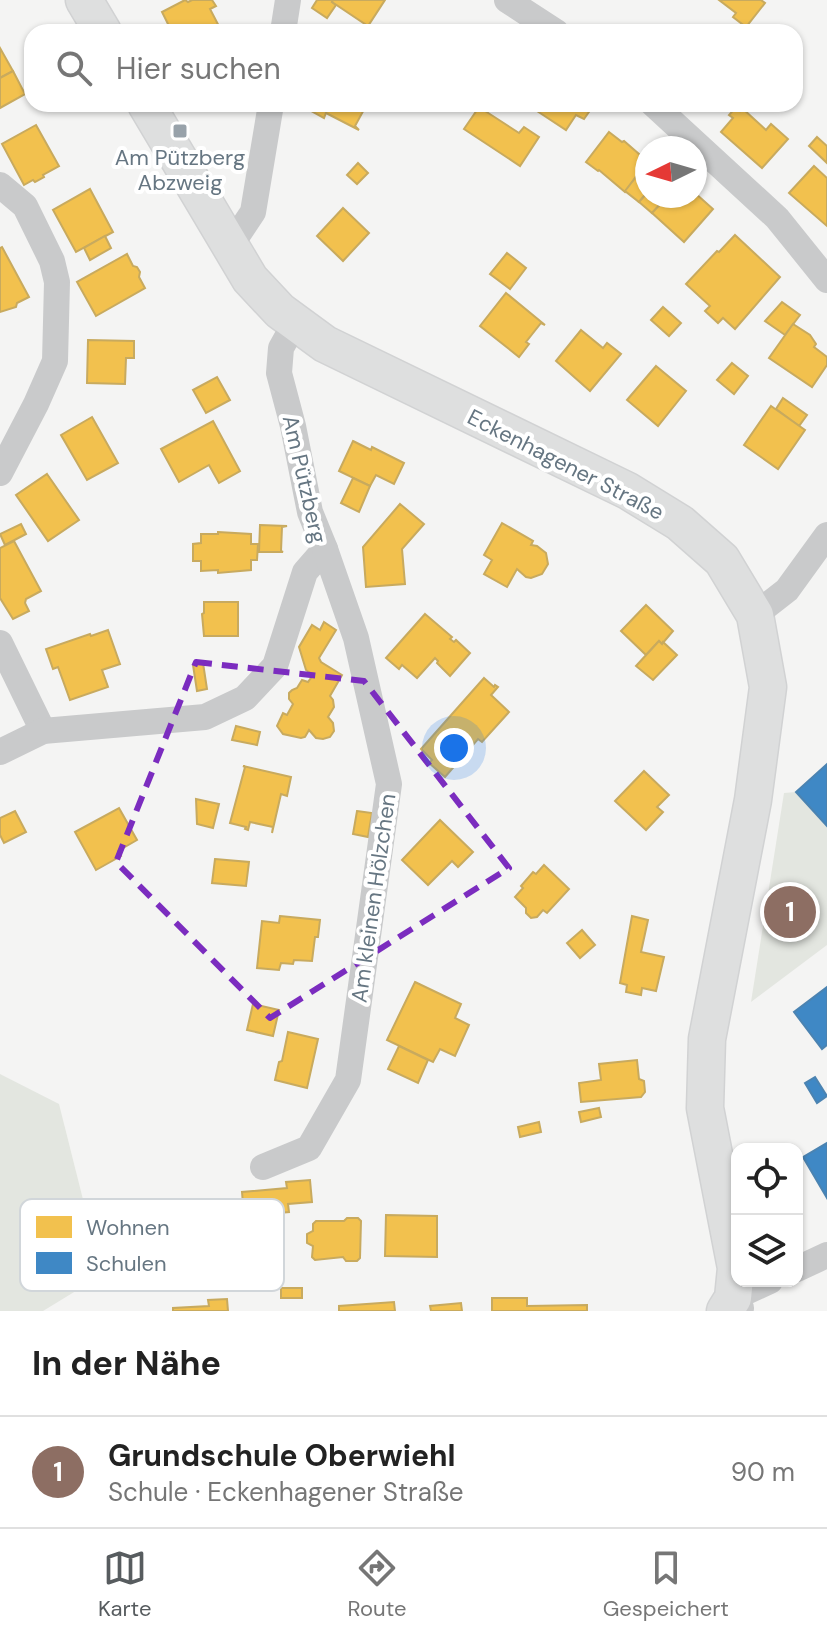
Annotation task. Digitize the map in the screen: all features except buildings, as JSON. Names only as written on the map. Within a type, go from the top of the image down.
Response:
[{"type":"main road","points":[[84,0],[98,24]]},
{"type":"main road","name":"Eckenhagener Straße","points":[[151,112],[228,244],[258,290],[280,311],[325,344],[628,491],[680,523],[722,560],[755,615],[768,687],[753,800],[707,1039],[705,1108],[736,1268],[734,1307]]},
{"type":"street","points":[[284,24],[288,0]]},
{"type":"street","points":[[507,0],[544,24]]},
{"type":"street","points":[[228,244],[253,212],[270,112]]},
{"type":"street","points":[[662,112],[777,218],[827,280]]},
{"type":"street","points":[[0,185],[25,206],[52,261],[57,282],[55,361],[0,473]]},
{"type":"street","name":"Am Pützberg","points":[[0,752],[43,731],[205,717],[245,698],[275,666],[305,572],[325,549],[310,512],[279,373],[281,348],[295,323]]},
{"type":"street","points":[[755,615],[787,590],[827,535]]},
{"type":"street","name":"Am kleinen Hölzchen","points":[[263,1167],[309,1148],[348,1080],[389,784],[356,638],[325,549]]},
{"type":"street","points":[[0,643],[43,731]]},
{"type":"street","points":[[803,1266],[827,1255]]},
{"type":"street","points":[[734,1307],[762,1287]]},
{"type":"highlighted area","points":[[196,662],[364,681],[509,868],[270,1018],[116,862]]},
{"type":"shaded area","points":[[796,792],[827,826],[827,945],[751,1002],[784,793]]},
{"type":"shaded area","points":[[0,1074],[59,1104],[83,1199],[20,1199],[20,1291],[76,1291],[43,1311],[0,1311]]},
{"type":"place","name":"Am Pützberg Abzweig","points":[[180,131]]},
{"type":"place","name":"Grundschule Oberwiehl","points":[[790,912]]}]
